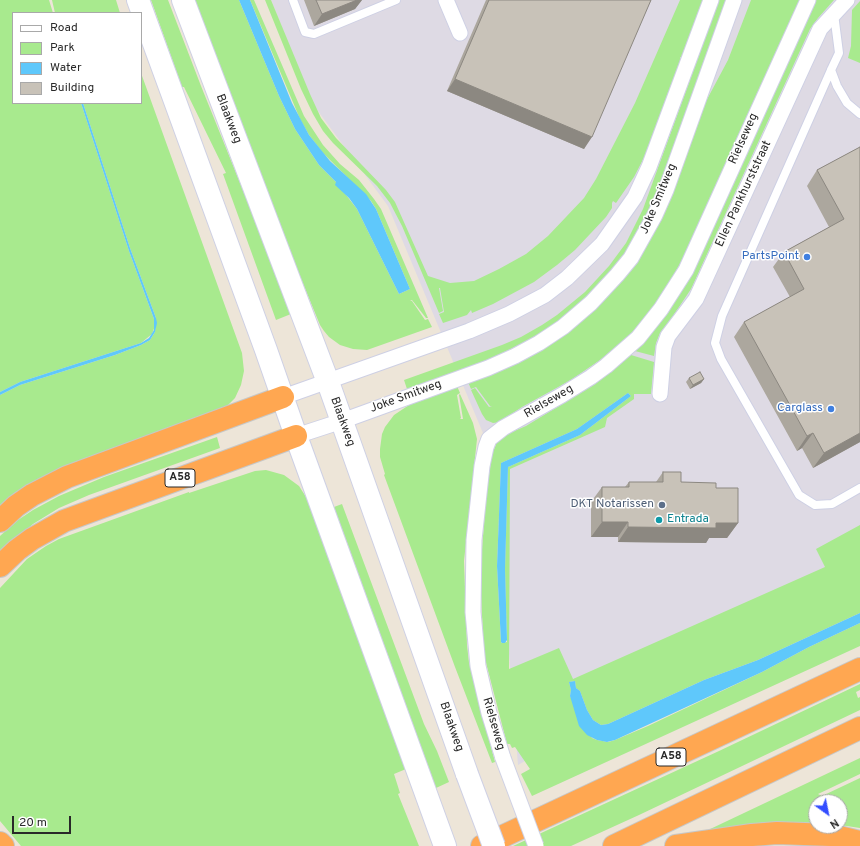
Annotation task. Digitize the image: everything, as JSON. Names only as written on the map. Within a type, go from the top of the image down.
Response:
[{"type":"highway","points":[[0,521],[16,506],[32,495],[67,477],[283,397]]},
{"type":"highway","name":"A58","points":[[0,566],[17,550],[32,539],[64,521],[296,436]]},
{"type":"highway","name":"A58","points":[[482,846],[860,669]]},
{"type":"highway","points":[[614,846],[860,728]]},
{"type":"highway","points":[[676,846],[713,840],[777,833],[831,835],[860,842]]},
{"type":"highway","points":[[0,843],[3,846]]},
{"type":"main road","points":[[138,0],[445,846]]},
{"type":"main road","name":"Blaakweg","points":[[183,0],[328,382],[494,846]]},
{"type":"street","points":[[446,0],[460,33]]},
{"type":"street","name":"Joke Smitweg","points":[[283,397],[469,331],[509,314],[545,295],[598,249],[635,197],[649,168],[711,0]]},
{"type":"street","name":"Joke Smitweg","points":[[296,436],[342,421],[488,368],[515,356],[539,343],[563,327],[591,303],[607,287],[631,258],[655,215],[666,190],[734,0]]},
{"type":"street","name":"Rielseweg","points":[[536,846],[503,758],[489,713],[478,666],[473,612],[474,540],[482,466],[486,446],[489,439],[503,428],[591,377],[638,338],[662,309],[686,270],[808,0]]},
{"type":"street","name":"Ellen Pankhurststraat","points":[[660,394],[664,347],[668,336],[696,299],[820,29],[847,0]]},
{"type":"lane","points":[[293,0],[305,32],[314,34],[396,0]]},
{"type":"lane","points":[[833,14],[839,54],[722,316],[715,343],[721,359],[799,495],[815,506],[832,504],[860,488]]},
{"type":"lane","points":[[831,70],[837,86],[847,103],[860,114]]},
{"type":"shaded area","points":[[271,0],[860,0],[860,571],[518,765],[493,457],[388,206],[312,103]]},
{"type":"green space","points":[[0,0],[49,0],[53,12],[12,12],[12,104],[81,104],[129,251],[154,319],[155,326],[152,334],[141,343],[20,382],[0,392]]},
{"type":"green space","points":[[52,0],[116,0],[120,12],[55,12]]},
{"type":"green space","points":[[151,0],[168,0],[291,314],[276,320],[223,174],[226,173],[184,87],[182,87]]},
{"type":"green space","points":[[191,0],[239,0],[279,96],[295,129],[319,165],[336,182],[357,209],[399,294],[410,289],[376,209],[371,201],[323,153],[309,135],[300,119],[250,0],[254,0],[304,116],[323,145],[340,164],[359,180],[381,209],[428,318],[426,318],[412,300],[410,301],[412,301],[425,320],[428,319],[432,327],[367,350],[353,349],[340,345],[329,337],[324,331],[320,325],[290,252]]},
{"type":"green space","points":[[265,0],[271,0],[321,118],[336,138],[386,190],[395,202],[428,276],[450,283],[474,281],[526,254],[548,236],[584,198],[596,179],[635,103],[680,0],[704,0],[683,58],[680,57],[682,63],[651,144],[634,177],[616,203],[613,201],[612,208],[606,217],[575,250],[534,282],[493,304],[472,313],[471,310],[467,315],[443,323],[439,314],[444,312],[440,288],[443,311],[439,313],[402,226],[390,203],[377,186],[333,143],[323,131],[313,114],[301,89]]},
{"type":"green space","points":[[719,0],[726,0],[654,202],[633,241],[615,267],[582,302],[557,322],[531,339],[486,361],[407,389],[404,380],[502,345],[521,337],[542,325],[585,292],[609,266],[626,243],[643,209]]},
{"type":"green space","points":[[751,0],[800,0],[682,260],[668,285],[653,308],[627,338],[600,360],[571,380],[522,407],[500,422],[493,423],[486,420],[471,390],[475,388],[489,407],[492,406],[490,406],[476,387],[471,389],[468,382],[607,296],[728,60]]},
{"type":"green space","points":[[816,0],[834,0],[810,29],[691,289],[660,333],[656,343],[654,356],[635,351],[668,313],[692,272]]},
{"type":"green space","points":[[860,1],[860,63],[848,58],[851,46],[852,10]]},
{"type":"green space","points":[[142,76],[242,353],[244,371],[241,385],[235,398],[225,408],[0,508],[0,395],[20,385],[115,355],[141,345],[150,340],[155,332],[156,318],[130,248],[83,104],[142,104]]},
{"type":"green space","points":[[631,355],[654,362],[651,394],[634,394],[634,399],[607,418],[605,427],[510,469],[509,669],[559,648],[573,679],[825,567],[816,549],[860,525],[860,613],[758,660],[704,680],[608,724],[601,725],[593,720],[587,710],[580,691],[576,688],[575,681],[569,682],[571,690],[570,696],[592,738],[608,742],[648,726],[762,672],[809,647],[860,623],[860,646],[532,796],[521,774],[530,769],[515,747],[512,748],[510,744],[507,744],[484,655],[480,575],[486,497],[492,454],[498,440],[507,434],[526,426],[585,390]],"holes":[[[628,393],[631,396],[580,435],[508,467],[505,569],[507,642],[502,643],[497,566],[501,463],[577,429]]]},
{"type":"green space","points":[[457,386],[460,393],[457,395],[460,419],[463,419],[460,394],[473,423],[477,439],[464,561],[467,645],[469,663],[495,762],[492,763],[384,475],[380,457],[382,434],[385,427],[394,415],[412,403]]},
{"type":"green space","points":[[217,437],[220,448],[89,495],[59,508],[33,524],[0,553],[0,536],[18,520],[59,496],[104,477]]},
{"type":"green space","points":[[266,470],[284,475],[299,486],[306,497],[317,524],[406,769],[394,774],[400,793],[398,794],[419,846],[21,846],[0,821],[0,588],[27,559],[59,539],[189,492],[255,471]]},
{"type":"green space","points":[[342,504],[424,724],[437,751],[449,782],[436,788],[334,507]]},
{"type":"green space","points":[[860,684],[860,690],[856,692],[858,698],[860,697],[860,710],[639,815],[571,846],[513,846],[719,751]]},
{"type":"green space","points":[[860,758],[860,774],[818,794],[808,794],[808,823],[780,823],[706,831]]},
{"type":"green space","points":[[860,778],[860,828],[848,826],[848,794],[826,794]]},
{"type":"water","points":[[239,0],[250,0],[292,103],[309,135],[330,161],[366,194],[376,209],[410,289],[399,294],[357,209],[349,198],[335,185],[336,182],[319,165],[295,129],[279,96]]},
{"type":"water","points":[[81,104],[83,104],[130,248],[156,318],[157,323],[155,332],[150,340],[141,345],[115,355],[20,385],[0,395],[0,392],[20,382],[141,343],[149,338],[154,330],[154,319],[129,251]]},
{"type":"water","points":[[628,393],[631,396],[580,435],[508,467],[505,569],[507,640],[505,643],[502,643],[497,566],[501,463],[577,429]]},
{"type":"water","points":[[860,613],[860,623],[809,647],[762,672],[615,740],[607,742],[597,740],[587,735],[579,726],[570,696],[571,690],[569,682],[575,681],[576,688],[580,691],[587,710],[593,720],[601,725],[608,724],[704,680],[758,660]]},
{"type":"building","points":[[316,0],[357,0],[322,14]]},
{"type":"building","points":[[489,0],[651,0],[592,137],[455,79]]},
{"type":"building","points":[[860,147],[860,433],[824,453],[813,433],[807,436],[744,322],[804,289],[784,252],[844,219],[817,170]]},
{"type":"building","points":[[700,372],[704,379],[693,385],[689,378]]},
{"type":"building","name":"Entrada","points":[[663,472],[681,472],[681,482],[716,483],[716,488],[738,488],[738,523],[716,523],[716,528],[628,527],[628,522],[602,522],[602,487],[629,487],[629,482],[663,482]]},
{"type":"place","name":"PartsPoint","points":[[807,257]]},
{"type":"place","name":"Carglass","points":[[831,409]]},
{"type":"place","name":"DKT Notarissen","points":[[662,505]]},
{"type":"place","name":"Entrada","points":[[659,520]]}]
